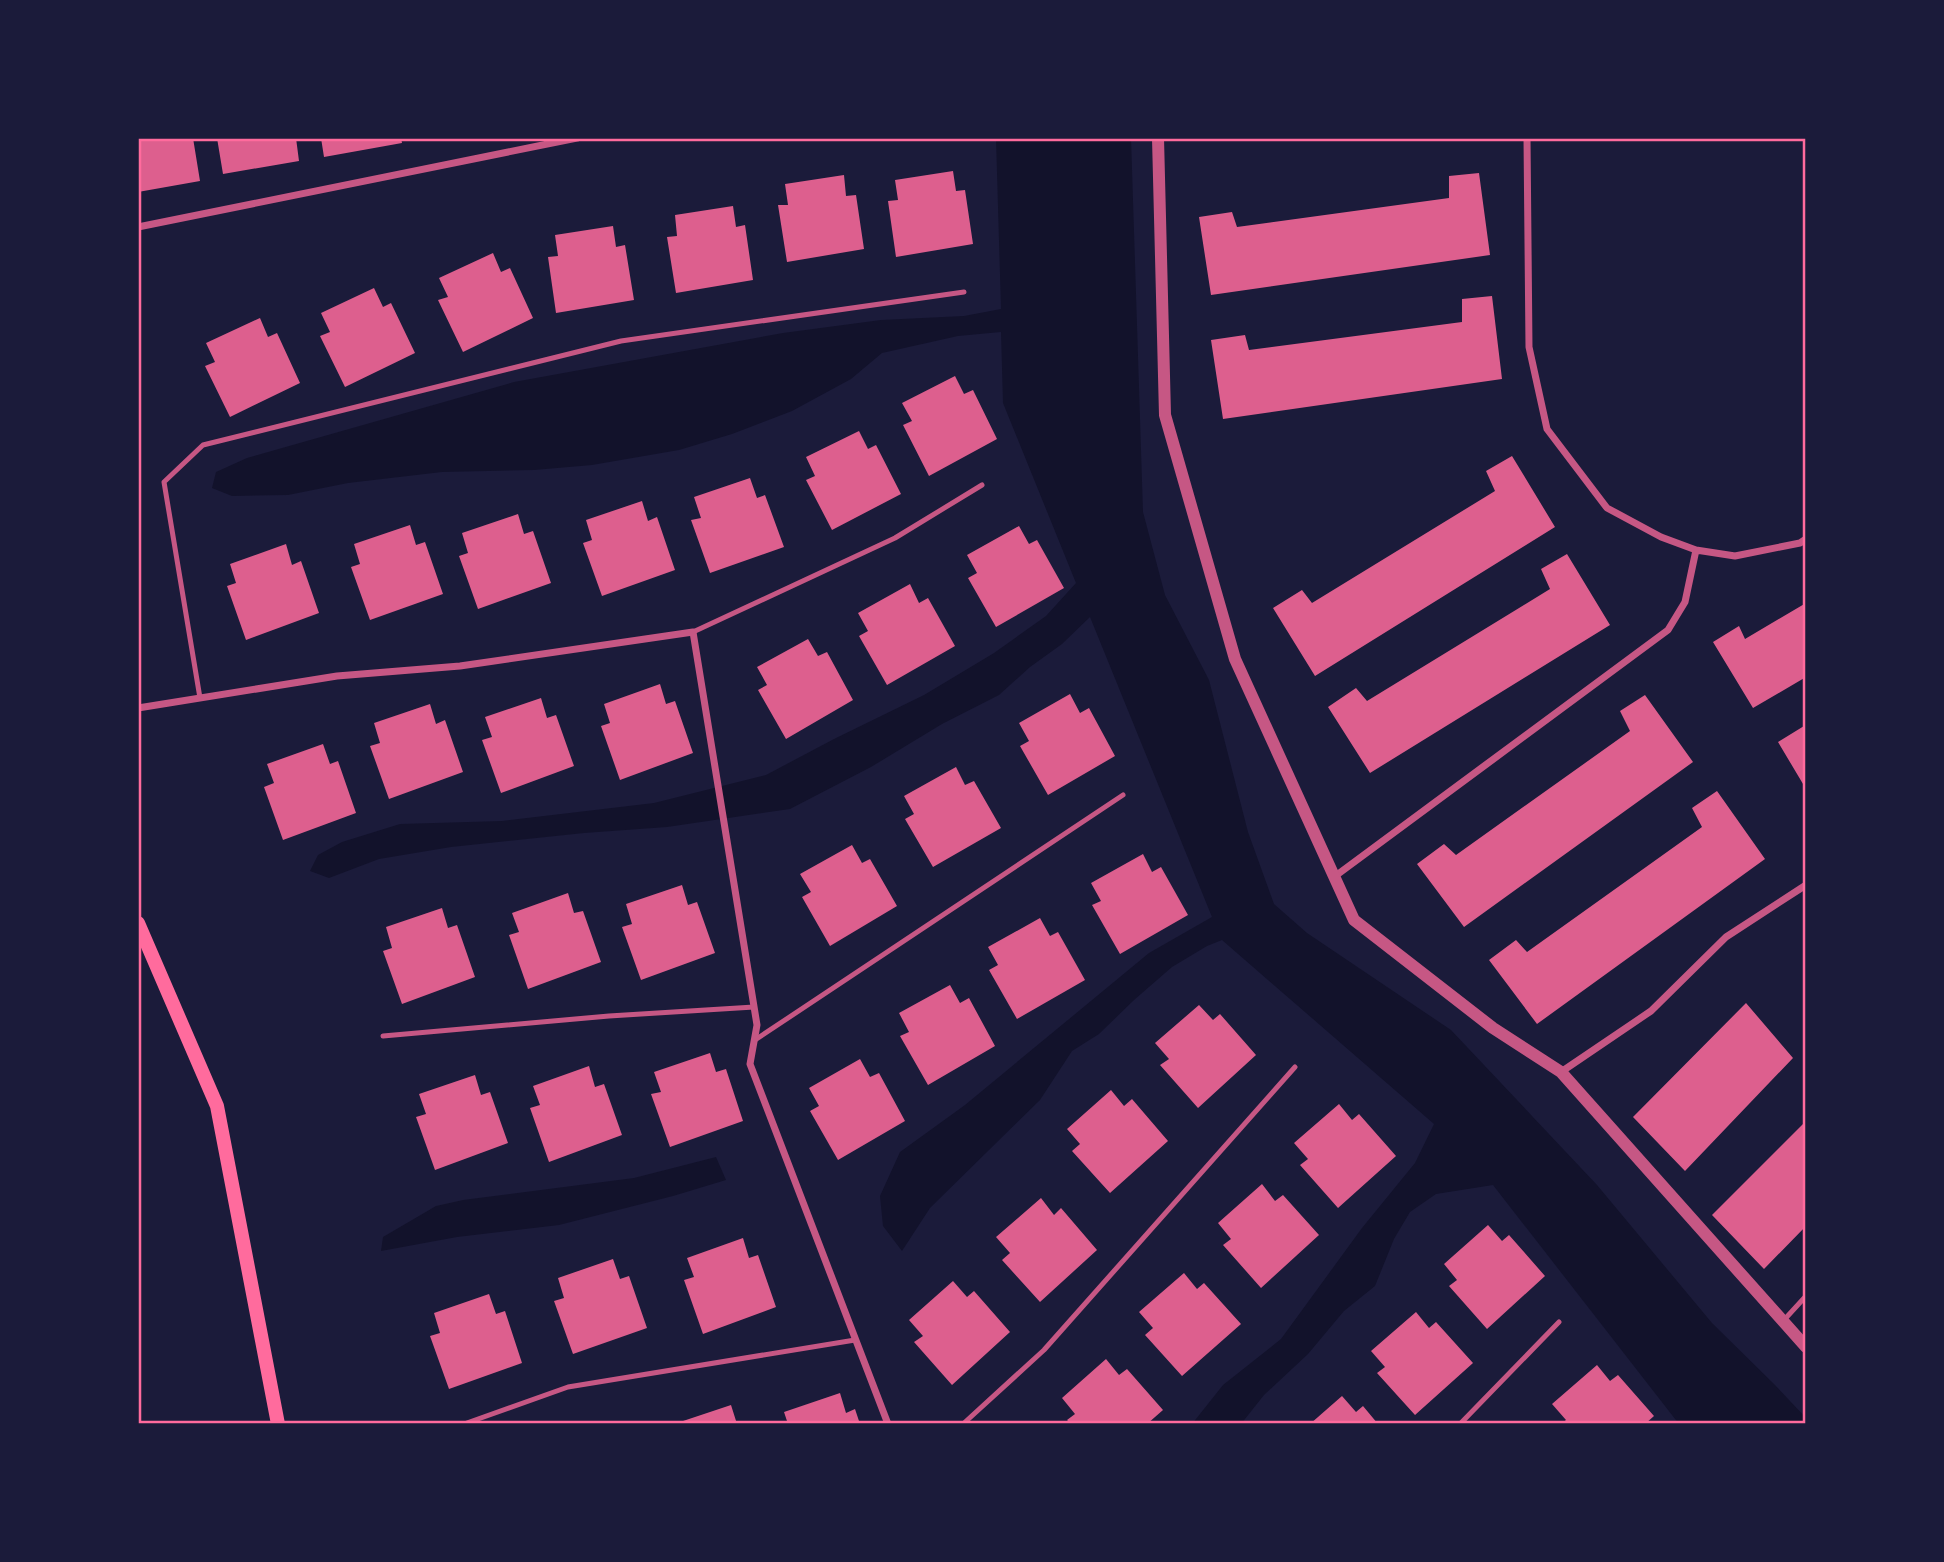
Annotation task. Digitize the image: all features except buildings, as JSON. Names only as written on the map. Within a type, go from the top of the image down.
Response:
[{"type":"main road","points":[[138,923],[217,1106],[278,1424]]},
{"type":"street","points":[[138,227],[576,138]]},
{"type":"street","points":[[1158,138],[1165,415],[1236,659],[1354,920],[1493,1028],[1561,1072],[1806,1347]]},
{"type":"street","points":[[1527,138],[1529,347],[1547,429],[1607,508],[1661,537],[1696,550],[1735,556],[1800,543],[1806,539]]},
{"type":"street","points":[[1334,877],[1668,630],[1685,602],[1696,550]]},
{"type":"street","points":[[138,708],[337,676],[460,666],[693,632],[757,1025],[750,1064],[888,1424]]},
{"type":"street","points":[[1561,1072],[1651,1011],[1726,937],[1806,885]]},
{"type":"lane","points":[[200,698],[164,482],[203,445],[621,341],[964,292]]},
{"type":"lane","points":[[693,632],[895,538],[982,485]]},
{"type":"lane","points":[[755,1040],[1123,795]]},
{"type":"lane","points":[[383,1036],[609,1016],[754,1007]]},
{"type":"lane","points":[[963,1424],[1044,1350],[1295,1067]]},
{"type":"lane","points":[[1783,1321],[1806,1296]]},
{"type":"lane","points":[[1460,1424],[1559,1322]]},
{"type":"lane","points":[[464,1424],[568,1387],[855,1340]]},
{"type":"shaded area","points":[[996,138],[1131,138],[1143,512],[1165,595],[1209,680],[1248,832],[1274,904],[1307,933],[1451,1030],[1597,1185],[1712,1323],[1806,1418],[1806,1424],[1679,1424],[1493,1185],[1436,1194],[1410,1212],[1394,1239],[1375,1286],[1344,1311],[1308,1354],[1264,1395],[1241,1424],[1192,1424],[1223,1385],[1281,1339],[1362,1228],[1415,1163],[1434,1124],[1222,940],[1172,967],[1099,1034],[1072,1051],[1040,1100],[930,1208],[902,1251],[883,1226],[880,1196],[900,1152],[965,1105],[1149,953],[1212,917],[1090,617],[1062,644],[1030,667],[999,695],[790,809],[667,827],[451,847],[379,859],[329,878],[310,871],[318,855],[342,842],[400,824],[502,821],[654,803],[766,775],[924,695],[994,653],[1046,616],[1076,583],[1003,403],[1001,332],[958,336],[882,353],[851,379],[792,411],[732,434],[679,450],[592,465],[534,470],[442,472],[348,483],[288,495],[232,496],[212,488],[216,472],[247,458],[514,382],[783,333],[881,320],[964,316],[1001,309]]},
{"type":"shaded area","points":[[716,1157],[726,1180],[673,1196],[559,1225],[457,1237],[381,1251],[383,1237],[436,1206],[463,1200],[634,1178]]}]
